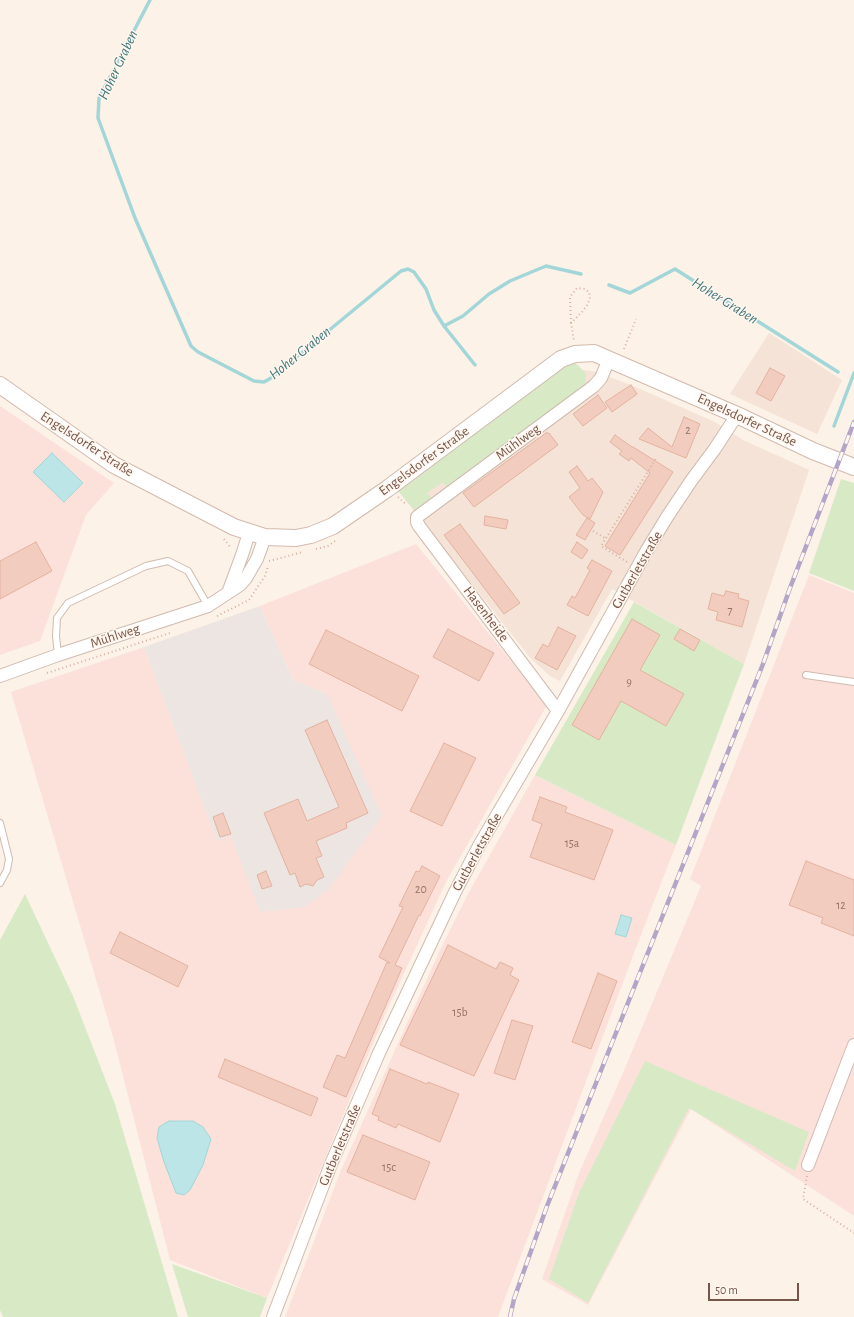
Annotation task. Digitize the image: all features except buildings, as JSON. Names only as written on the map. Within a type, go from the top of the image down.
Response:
[{"type":"main road","name":"Engelsdorfer Straße","points":[[0,385],[114,465],[234,527],[265,537],[296,538],[311,535],[333,526],[387,489],[561,359],[576,354],[594,353],[609,359],[737,415],[813,451],[854,466]]},
{"type":"street","name":"Mühlweg","points":[[417,517],[594,386],[601,378],[609,359]]},
{"type":"street","name":"Gutberletstraße","points":[[273,1317],[331,1164],[379,1054],[432,940],[480,844],[558,711],[637,568],[691,481],[737,415]]},
{"type":"street","name":"Hasenheide","points":[[417,517],[419,526],[558,711]]},
{"type":"street","points":[[228,593],[249,533]]},
{"type":"street","name":"Mühlweg","points":[[0,676],[217,602],[240,586],[246,578],[257,559],[265,537]]},
{"type":"street","points":[[808,1165],[854,1045]]},
{"type":"lane","points":[[58,655],[56,636],[57,618],[68,603],[146,566],[168,561],[188,571],[208,606]]},
{"type":"lane","points":[[806,675],[854,682]]},
{"type":"lane","points":[[0,823],[9,859],[7,870],[0,883]]},
{"type":"path","points":[[571,323],[588,304],[590,297],[589,292],[577,288],[570,297],[571,323],[576,354]]},
{"type":"path","points":[[624,349],[636,319]]},
{"type":"path","points":[[630,564],[601,546],[657,457]]},
{"type":"path","points":[[397,497],[406,504]]},
{"type":"path","points":[[593,531],[606,538]]},
{"type":"path","points":[[808,1165],[803,1199],[854,1233]]},
{"type":"shaded area","points":[[769,333],[842,380],[817,434],[730,394]]},
{"type":"shaded area","points":[[583,370],[593,371],[631,385],[715,422],[743,440],[809,470],[744,664],[612,589],[560,681],[550,676],[532,660],[403,497]]},
{"type":"shaded area","points":[[0,406],[114,483],[86,515],[40,641],[0,655]]},
{"type":"shaded area","points":[[416,544],[547,705],[447,880],[387,1010],[267,1298],[170,1260],[113,1037],[11,692],[144,647],[217,840],[231,836],[327,694],[293,680],[260,606]]},
{"type":"shaded area","points":[[809,575],[854,593],[854,1216],[691,1109],[588,1305],[542,1279],[579,1173],[623,1073],[701,886],[690,879]]},
{"type":"shaded area","points":[[260,606],[293,680],[327,694],[382,816],[329,889],[305,907],[260,912],[231,836],[217,841],[144,647]]},
{"type":"shaded area","points":[[535,775],[676,845],[498,1317],[285,1317],[341,1170],[440,950],[469,892]]},
{"type":"green space","points":[[574,363],[578,365],[586,374],[586,383],[583,387],[447,487],[443,482],[427,493],[432,499],[415,511],[397,490],[564,367]]},
{"type":"green space","points":[[841,479],[854,483],[854,591],[809,573]]},
{"type":"green space","points":[[634,602],[744,664],[676,845],[535,775]]},
{"type":"green space","points":[[25,894],[73,996],[115,1104],[178,1317],[3,1317],[0,1310],[0,940]]},
{"type":"green space","points":[[645,1061],[809,1132],[795,1171],[689,1108],[588,1303],[549,1279],[579,1193]]},
{"type":"green space","points":[[172,1264],[267,1298],[260,1317],[188,1317]]},
{"type":"water","points":[[52,453],[83,483],[64,502],[33,472]]},
{"type":"water","points":[[621,915],[632,918],[626,937],[615,934]]},
{"type":"water","points":[[169,1121],[193,1121],[203,1127],[211,1139],[203,1165],[190,1190],[184,1195],[176,1193],[164,1162],[157,1138],[159,1127]]},
{"type":"waterway","name":"Hoher Graben","points":[[150,0],[99,98],[98,118],[135,218],[191,346],[198,352],[254,381],[264,382],[271,378],[401,271],[408,269],[414,272],[426,289],[434,310],[444,326],[463,316],[489,294],[510,281],[546,266],[581,274]]},
{"type":"waterway","name":"Hoher Graben","points":[[609,285],[630,293],[675,269],[838,372]]},
{"type":"waterway","points":[[444,326],[475,365]]},
{"type":"waterway","points":[[834,426],[854,373]]},
{"type":"railway","points":[[510,1317],[514,1299],[547,1206],[763,664],[790,588],[854,422]]}]
